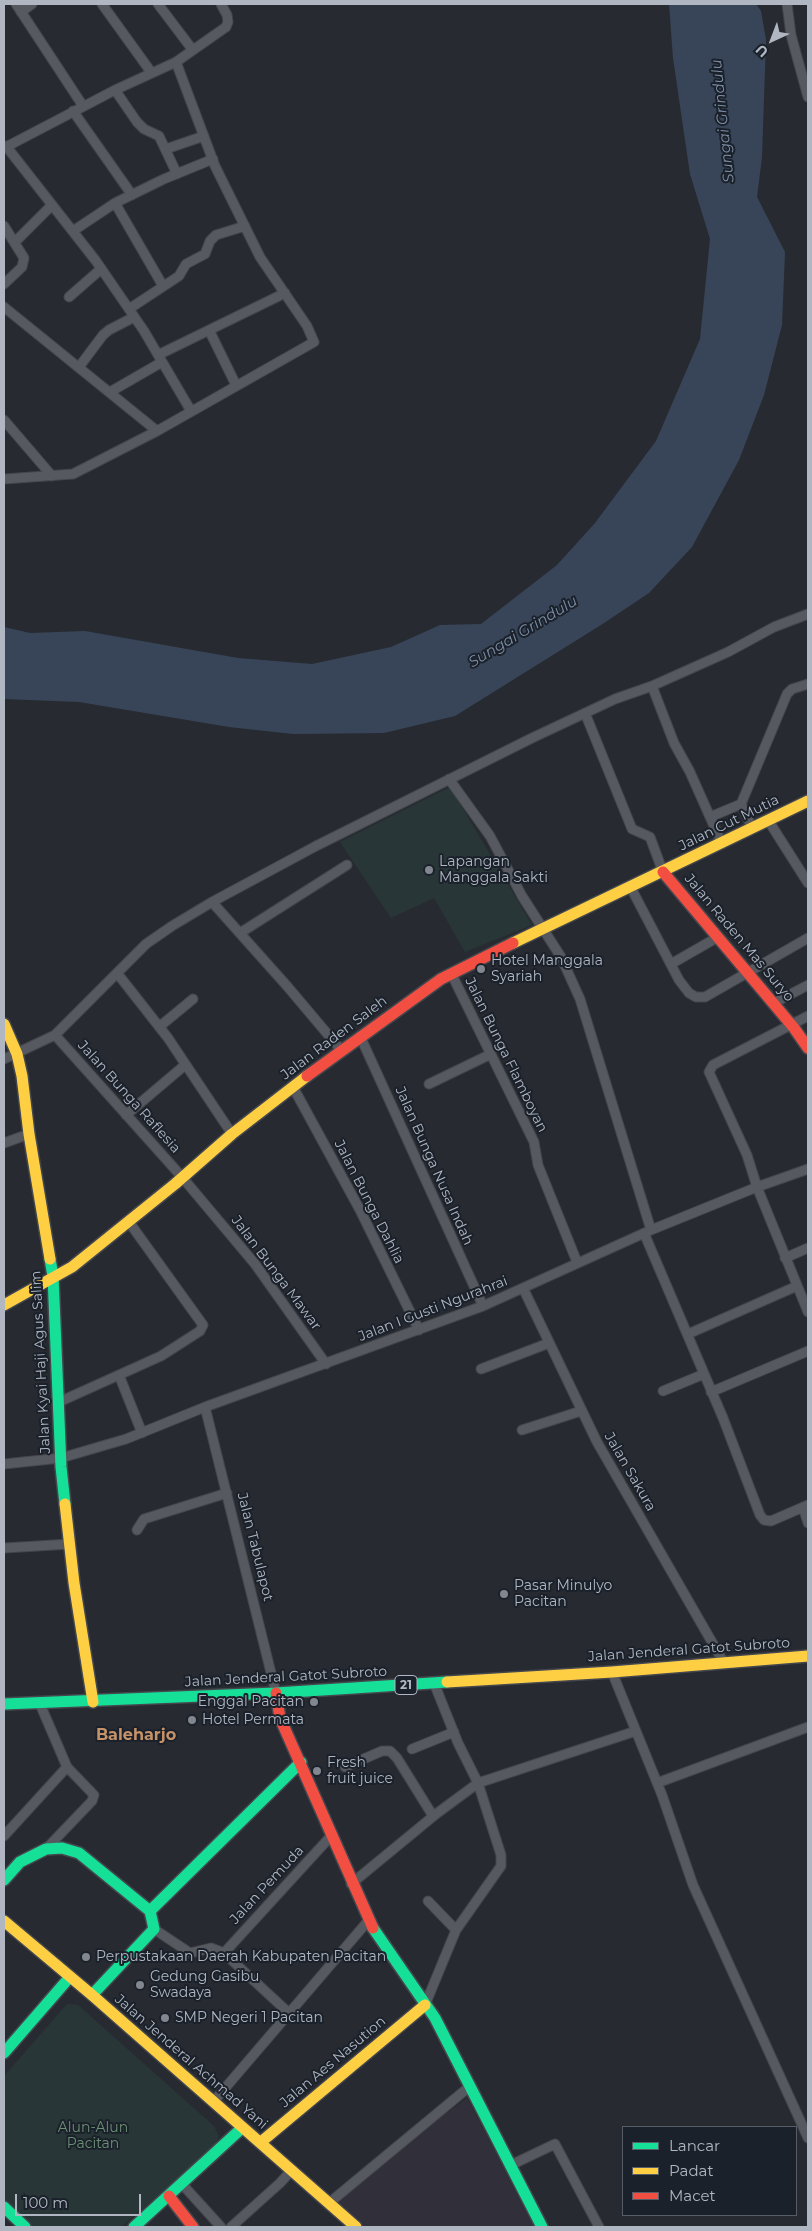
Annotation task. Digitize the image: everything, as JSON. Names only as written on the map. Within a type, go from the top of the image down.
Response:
[{"type":"main road","name":"Jalan Cut Mutia","points":[[663,872],[808,801]]},
{"type":"main road","name":"Jalan Raden Saleh","points":[[4,1305],[72,1267],[129,1222],[232,1134],[360,1036],[451,973],[630,886],[663,872]]},
{"type":"main road","name":"Jalan Raden Mas Suryo","points":[[663,872],[774,1003],[808,1048]]},
{"type":"main road","name":"Jalan Kyai Haji Agus Salim","points":[[4,1024],[17,1054],[54,1276],[61,1458],[74,1583],[93,1702]]},
{"type":"main road","name":"Jalan Jenderal Gatot Subroto","points":[[4,1704],[93,1702],[276,1693],[612,1672],[808,1656]]},
{"type":"main road","points":[[276,1693],[280,1718],[301,1762],[368,1921],[435,2018],[542,2227]]},
{"type":"main road","points":[[150,1911],[301,1762]]},
{"type":"main road","points":[[4,1880],[20,1862],[46,1849],[62,1848],[79,1853],[150,1911],[154,1929],[92,1995]]},
{"type":"main road","name":"Jalan Jenderal Achmad Yani","points":[[4,1922],[69,1978],[92,1995],[356,2227]]},
{"type":"main road","points":[[4,2053],[69,1978]]},
{"type":"main road","name":"Jalan Aes Nasution","points":[[261,2142],[425,2005]]},
{"type":"main road","points":[[134,2227],[242,2128]]},
{"type":"main road","points":[[169,2196],[193,2227]]},
{"type":"main road","points":[[4,2207],[25,2227]]},
{"type":"street","points":[[16,4],[83,106]]},
{"type":"street","points":[[22,12],[32,4]]},
{"type":"street","points":[[102,4],[151,72]]},
{"type":"street","points":[[158,4],[192,49]]},
{"type":"street","points":[[191,411],[129,309],[102,269],[5,147],[151,72],[176,62],[226,27],[228,22],[227,15],[220,4]]},
{"type":"street","points":[[786,4],[791,35],[804,63],[808,97]]},
{"type":"street","points":[[4,479],[73,474],[157,431],[314,342],[311,333],[260,257],[213,160],[176,62]]},
{"type":"street","points":[[115,90],[137,122],[144,129],[159,136],[177,174]]},
{"type":"street","points":[[73,111],[132,195]]},
{"type":"street","points":[[166,149],[204,136]]},
{"type":"street","points":[[72,232],[116,203],[177,174],[213,160]]},
{"type":"street","points":[[116,203],[163,286]]},
{"type":"street","points":[[15,242],[52,205]]},
{"type":"street","points":[[4,226],[23,253],[24,262],[4,284]]},
{"type":"street","points":[[129,309],[179,276],[186,264],[205,254],[210,241],[216,235],[245,226]]},
{"type":"street","points":[[69,297],[102,269]]},
{"type":"street","points":[[110,392],[209,330],[285,294]]},
{"type":"street","points":[[4,307],[157,431]]},
{"type":"street","points":[[79,366],[103,335],[134,318]]},
{"type":"street","points":[[209,330],[236,385]]},
{"type":"street","points":[[4,420],[52,476]]},
{"type":"street","points":[[4,1059],[55,1035],[146,944],[212,902],[449,779],[585,713],[615,699],[652,686],[728,652],[774,627],[808,614]]},
{"type":"street","points":[[710,818],[741,804],[787,694],[792,689],[808,684]]},
{"type":"street","points":[[652,686],[674,743],[690,772],[722,844]]},
{"type":"street","points":[[585,713],[632,829],[650,836],[663,872]]},
{"type":"street","points":[[449,779],[490,836],[542,928],[561,957],[580,999],[647,1231],[704,1374],[724,1418],[760,1515],[764,1520],[772,1520],[805,1506],[808,1523]]},
{"type":"street","points":[[741,804],[752,828]]},
{"type":"street","points":[[768,820],[808,883]]},
{"type":"street","points":[[240,933],[347,865]]},
{"type":"street","points":[[630,886],[671,964],[689,993],[696,997],[705,997],[808,938]]},
{"type":"street","points":[[212,902],[341,1050]]},
{"type":"street","points":[[671,964],[718,937]]},
{"type":"street","points":[[117,973],[159,1027],[232,1134]]},
{"type":"street","name":"Jalan Bunga Flamboyan","points":[[451,973],[534,1142],[538,1165],[577,1262]]},
{"type":"street","points":[[774,1003],[808,985]]},
{"type":"street","points":[[159,1027],[193,999]]},
{"type":"street","points":[[808,1016],[713,1065],[709,1072],[747,1155],[757,1187],[808,1312]]},
{"type":"street","name":"Jalan Bunga Raflesia","points":[[55,1035],[182,1177]]},
{"type":"street","name":"Jalan Bunga Nusa Indah","points":[[360,1036],[483,1306]]},
{"type":"street","points":[[429,1084],[491,1054]]},
{"type":"street","points":[[126,1114],[185,1064]]},
{"type":"street","name":"Jalan Bunga Dahlia","points":[[293,1087],[360,1210],[419,1330]]},
{"type":"street","points":[[4,1143],[29,1134]]},
{"type":"street","name":"Jalan I Gusti Ngurahrai","points":[[4,1464],[61,1458],[142,1433],[205,1407],[483,1306],[647,1231],[757,1187],[807,1173]]},
{"type":"street","name":"Jalan Bunga Mawar","points":[[182,1177],[255,1264],[326,1364]]},
{"type":"street","points":[[59,1402],[161,1356],[200,1331],[203,1325],[129,1222]]},
{"type":"street","points":[[785,1258],[808,1248]]},
{"type":"street","points":[[688,1334],[797,1286]]},
{"type":"street","name":"Jalan Sakura","points":[[523,1288],[596,1442],[724,1663]]},
{"type":"street","points":[[481,1369],[549,1343]]},
{"type":"street","points":[[712,1392],[808,1351]]},
{"type":"street","points":[[663,1391],[704,1374]]},
{"type":"street","points":[[119,1375],[142,1433]]},
{"type":"street","name":"Jalan Tabulapot","points":[[205,1407],[276,1693]]},
{"type":"street","points":[[522,1430],[581,1411]]},
{"type":"street","points":[[137,1530],[144,1519],[227,1493]]},
{"type":"street","points":[[4,1548],[70,1544]]},
{"type":"street","points":[[612,1672],[657,1783],[693,1886],[808,2136]]},
{"type":"street","points":[[425,2005],[456,1930],[501,1866],[501,1855],[478,1783],[434,1683]]},
{"type":"street","points":[[40,1704],[67,1767],[94,1795],[92,1801],[46,1849]]},
{"type":"street","points":[[657,1783],[808,1727]]},
{"type":"street","points":[[352,1884],[434,1816],[478,1783],[636,1731]]},
{"type":"street","points":[[412,1749],[454,1732]]},
{"type":"street","points":[[345,1767],[382,1751],[390,1751],[397,1758],[434,1816]]},
{"type":"street","points":[[4,1836],[67,1767]]},
{"type":"street","name":"Jalan Pemuda","points":[[224,1953],[331,1836]]},
{"type":"street","points":[[428,1900],[456,1930]]},
{"type":"street","points":[[214,2102],[368,1921]]},
{"type":"street","points":[[154,1929],[190,1953],[211,1948],[224,1953],[290,2014]]},
{"type":"street","points":[[329,2203],[469,2087]]},
{"type":"street","points":[[511,2165],[555,2144],[599,2227]]},
{"type":"street","points":[[231,2227],[291,2171]]},
{"type":"street","points":[[182,2184],[221,2227]]},
{"type":"shaded area","points":[[467,2098],[534,2227],[360,2227],[334,2205],[433,2123]]},
{"type":"green space","name":"Lapangan Manggala Sakti","points":[[450,787],[532,925],[465,952],[434,898],[391,918],[340,842]]},
{"type":"green space","name":"Alun-Alun Pacitan","points":[[67,2004],[78,2005],[214,2126],[219,2136],[214,2147],[121,2227],[26,2227],[4,2206],[4,2076]]},
{"type":"water","name":"Sungai Grindulu","points":[[669,4],[756,4],[761,11],[766,40],[762,157],[757,197],[785,252],[782,325],[764,395],[739,460],[692,547],[649,593],[455,716],[384,733],[293,734],[229,727],[79,702],[4,699],[4,627],[30,633],[85,631],[238,658],[312,664],[391,647],[440,625],[481,624],[557,565],[595,523],[656,441],[700,339],[710,239],[690,174],[673,58]]},
{"type":"traffic: fast","points":[[50,1259],[53,1276],[61,1467],[65,1504]]},
{"type":"traffic: fast","points":[[4,1704],[276,1693],[447,1682]]},
{"type":"traffic: fast","points":[[150,1911],[301,1762]]},
{"type":"traffic: fast","points":[[4,1880],[20,1862],[46,1849],[62,1848],[79,1853],[150,1911],[154,1929],[92,1995]]},
{"type":"traffic: fast","points":[[373,1928],[435,2018],[542,2227]]},
{"type":"traffic: fast","points":[[4,2053],[69,1978]]},
{"type":"traffic: fast","points":[[134,2227],[242,2128]]},
{"type":"traffic: fast","points":[[4,2207],[25,2227]]},
{"type":"traffic: slow","points":[[513,943],[808,801]]},
{"type":"traffic: slow","points":[[4,1024],[17,1054],[22,1076],[29,1134],[50,1259]]},
{"type":"traffic: slow","points":[[4,1305],[72,1267],[175,1184],[232,1134],[307,1076]]},
{"type":"traffic: slow","points":[[65,1504],[74,1583],[93,1702]]},
{"type":"traffic: slow","points":[[447,1682],[612,1672],[808,1656]]},
{"type":"traffic: slow","points":[[4,1921],[92,1995],[356,2227]]},
{"type":"traffic: slow","points":[[261,2142],[425,2005]]},
{"type":"traffic: jam","points":[[663,872],[794,1028],[808,1048]]},
{"type":"traffic: jam","points":[[307,1076],[441,979],[513,943]]},
{"type":"traffic: jam","points":[[276,1693],[280,1718],[373,1928]]},
{"type":"traffic: jam","points":[[169,2196],[193,2227]]},
{"type":"place","name":"Lapangan Manggala Sakti","points":[[429,870]]},
{"type":"place","name":"Hotel Manggala Syariah","points":[[481,969]]},
{"type":"place","name":"Pasar Minulyo Pacitan","points":[[504,1594]]},
{"type":"place","name":"Enggal Pacitan","points":[[314,1702]]},
{"type":"place","name":"Hotel Permata","points":[[192,1720]]},
{"type":"place","name":"Fresh fruit juice","points":[[317,1771]]},
{"type":"place","name":"Perpustakaan Daerah Kabupaten Pacitan","points":[[86,1957]]},
{"type":"place","name":"Gedung Gasibu Swadaya","points":[[140,1985]]},
{"type":"place","name":"SMP Negeri 1 Pacitan","points":[[165,2018]]},
{"type":"district","name":"Baleharjo","points":[[136,1735]]}]
